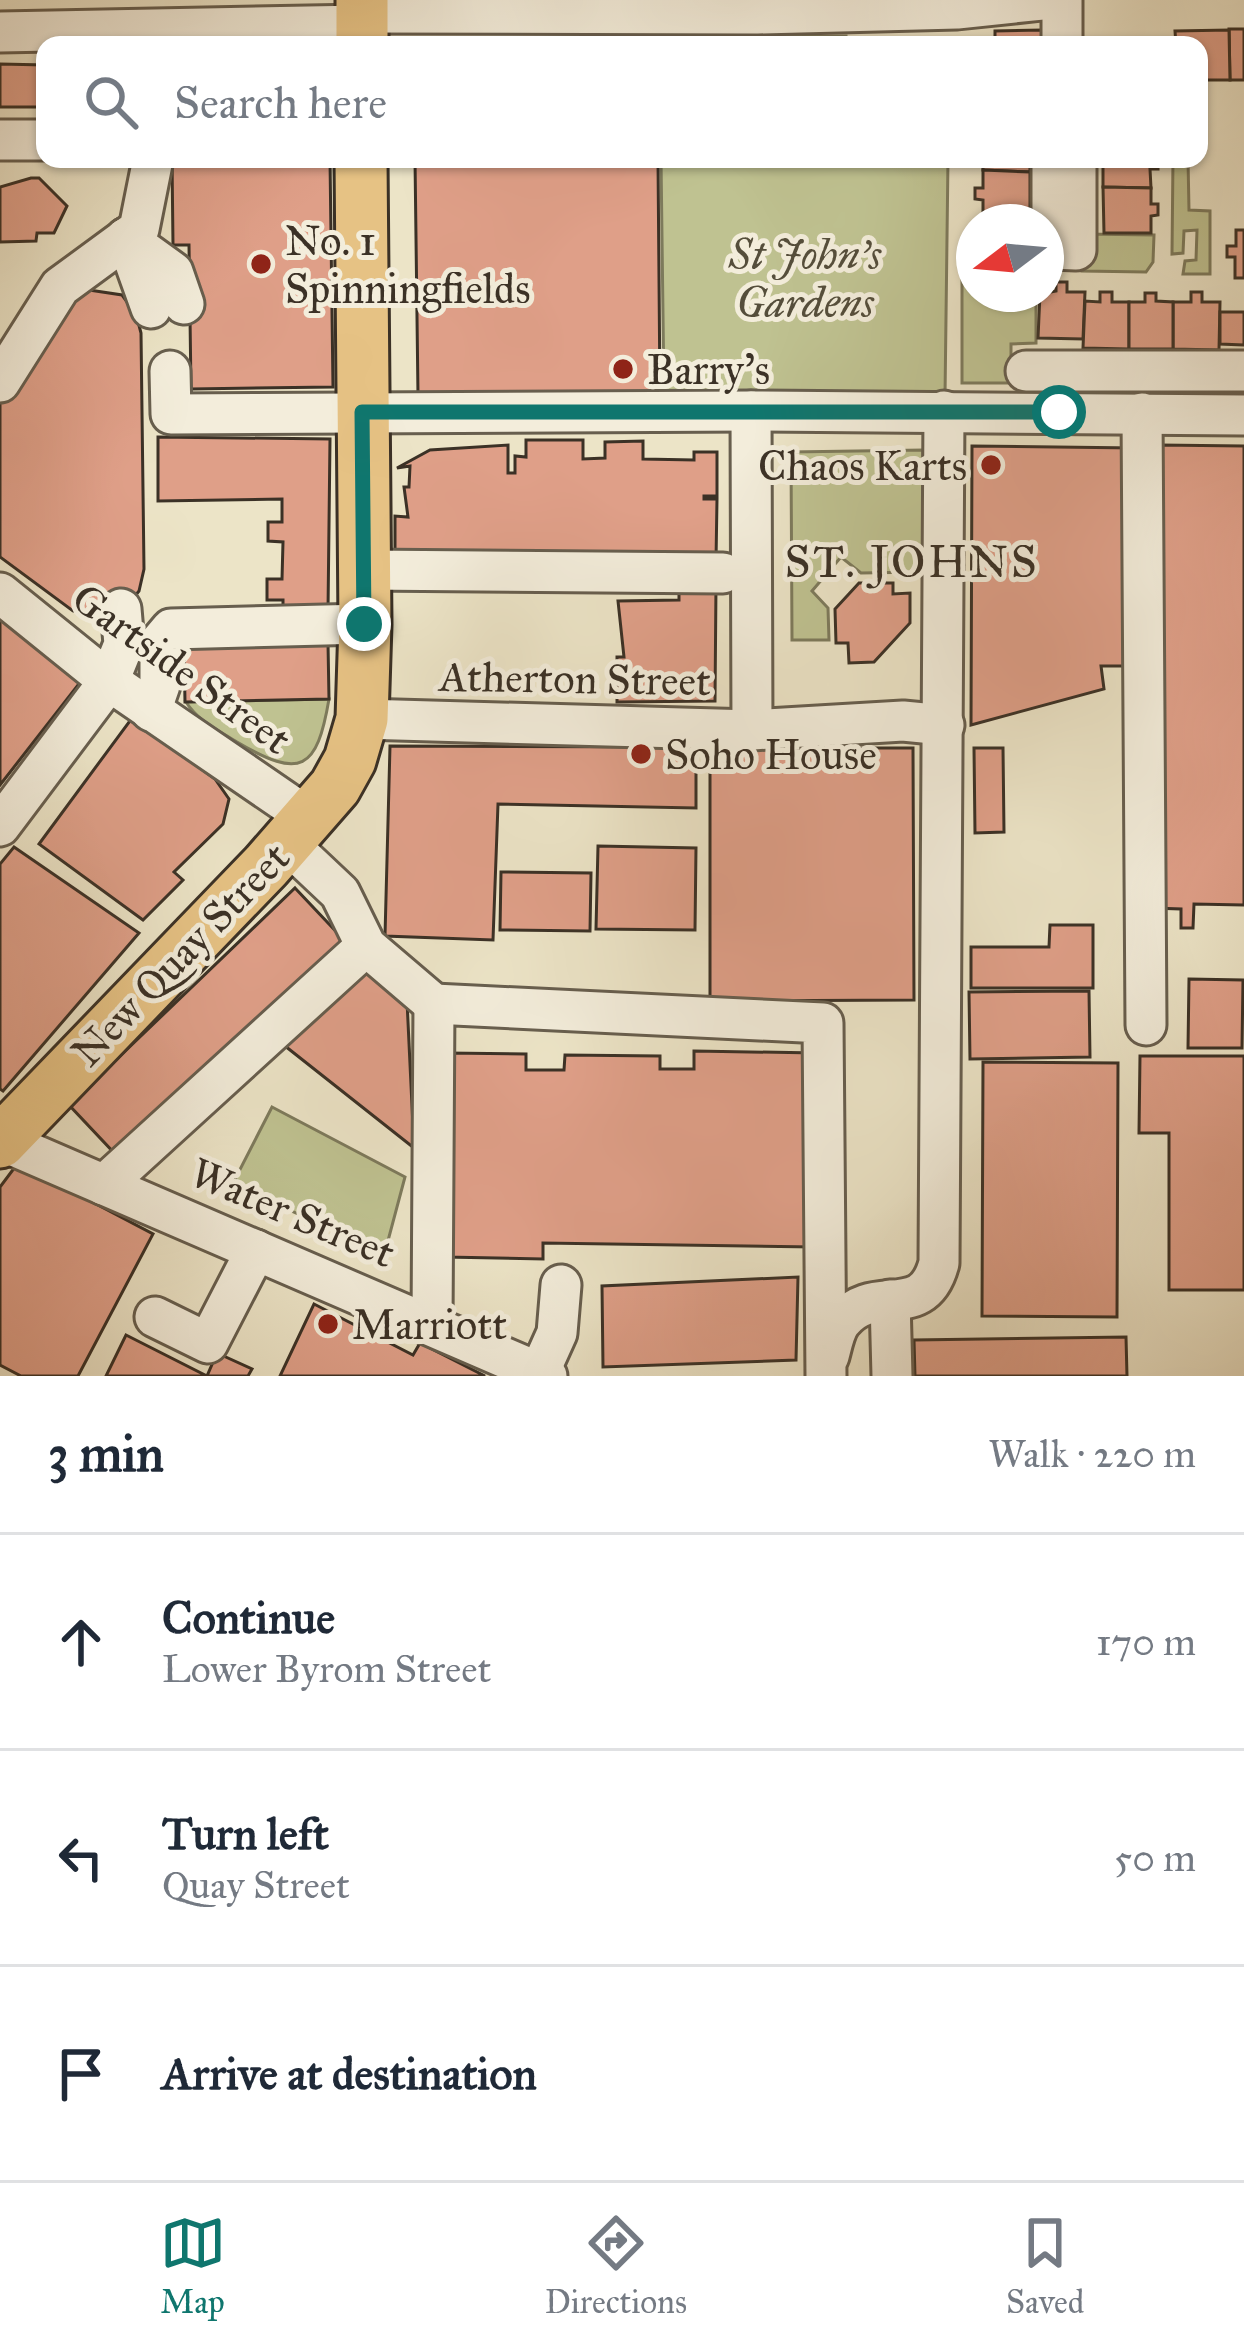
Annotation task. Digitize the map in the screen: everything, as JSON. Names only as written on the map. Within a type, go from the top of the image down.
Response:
[{"type":"main road","name":"New Quay Street","points":[[0,1141],[298,831],[335,787],[350,760],[362,719],[364,624],[361,168]]},
{"type":"street","points":[[0,32],[1042,0]]},
{"type":"street","points":[[1062,0],[1062,36]]},
{"type":"street","points":[[0,140],[36,140]]},
{"type":"street","points":[[0,382],[60,286],[139,230],[150,168]]},
{"type":"street","points":[[1052,168],[1052,249],[1076,250],[1076,168]]},
{"type":"street","points":[[126,238],[173,272],[168,306]]},
{"type":"street","points":[[170,370],[171,414],[944,411],[1244,416]]},
{"type":"street","points":[[1051,412],[1039,370],[1244,371]]},
{"type":"street","points":[[751,411],[769,729]]},
{"type":"street","points":[[826,1372],[841,1322],[863,1304],[918,1297],[933,1286],[939,1263],[944,411]]},
{"type":"street","points":[[1142,413],[1146,1025]]},
{"type":"street","points":[[364,570],[723,573]]},
{"type":"street","name":"Gartside Street","points":[[0,593],[298,831],[340,893],[365,946]]},
{"type":"street","points":[[0,826],[109,681],[124,644],[121,609]]},
{"type":"street","points":[[151,712],[160,685],[160,642],[172,631],[364,624]]},
{"type":"street","points":[[172,631],[180,671]]},
{"type":"street","name":"Atherton Street","points":[[362,719],[769,729],[903,722],[944,725]]},
{"type":"street","points":[[104,1185],[365,946],[434,1004],[823,1023],[826,1372]]},
{"type":"street","points":[[432,1324],[434,1004]]},
{"type":"street","name":"Water Street","points":[[0,1141],[543,1374]]},
{"type":"street","points":[[155,1317],[208,1343],[256,1250]]},
{"type":"street","points":[[543,1374],[556,1333],[561,1285]]},
{"type":"street","points":[[890,1300],[892,1376]]},
{"type":"green space","name":"St John's Gardens","points":[[661,168],[948,168],[945,397],[664,394]]},
{"type":"green space","points":[[1173,168],[1188,168],[1189,210],[1210,211],[1210,274],[1183,274],[1185,261],[1196,260],[1197,230],[1184,231],[1183,253],[1172,254]]},
{"type":"green space","points":[[1082,234],[1154,235],[1153,262],[1146,272],[1082,271]]},
{"type":"green space","points":[[962,312],[1036,312],[1036,343],[1011,344],[1011,383],[962,383]]},
{"type":"green space","points":[[923,450],[923,572],[861,573],[841,557],[812,591],[828,608],[829,640],[792,640],[791,452]]},
{"type":"green space","points":[[329,699],[319,741],[311,754],[291,764],[237,742],[202,720],[186,702]]},
{"type":"green space","points":[[272,1107],[405,1177],[385,1252],[232,1185]]},
{"type":"building","points":[[1229,29],[1244,29],[1244,80],[1230,80]]},
{"type":"building","points":[[1042,30],[1042,36],[995,36],[995,31]]},
{"type":"building","points":[[1229,30],[1230,80],[1208,80],[1208,36],[1175,36],[1175,31]]},
{"type":"building","points":[[0,64],[36,65],[36,107],[0,107]]},
{"type":"building","name":"No. 1 Spinningfields","points":[[172,168],[330,168],[333,387],[191,389],[189,245],[173,245]]},
{"type":"building","points":[[415,168],[658,168],[660,395],[418,395]]},
{"type":"building","points":[[1030,168],[1030,172],[983,170]]},
{"type":"building","points":[[1103,168],[1158,168],[1150,169],[1151,188],[1103,187]]},
{"type":"building","points":[[983,170],[1030,172],[1030,204],[983,204],[975,199],[975,188],[983,188]]},
{"type":"building","points":[[39,178],[67,206],[54,233],[37,233],[36,241],[0,242],[0,187]]},
{"type":"building","points":[[1103,187],[1151,188],[1151,204],[1158,204],[1158,215],[1151,216],[1151,233],[1104,233]]},
{"type":"building","points":[[1236,230],[1244,230],[1244,278],[1235,278],[1235,257],[1227,257],[1227,246],[1236,246]]},
{"type":"building","points":[[1064,282],[1067,292],[1085,292],[1083,339],[1038,338],[1039,312],[1064,312]]},
{"type":"building","points":[[89,290],[122,295],[136,314],[141,333],[144,569],[139,591],[126,607],[91,616],[73,611],[0,557],[0,400],[58,306]]},
{"type":"building","points":[[1100,292],[1112,292],[1112,302],[1129,302],[1129,349],[1083,348],[1085,301],[1100,302]]},
{"type":"building","points":[[1191,292],[1202,292],[1202,302],[1220,302],[1219,350],[1173,349],[1173,302],[1191,302]]},
{"type":"building","points":[[1145,293],[1156,293],[1156,301],[1173,302],[1173,349],[1129,349],[1129,302],[1145,302]]},
{"type":"building","points":[[1220,312],[1244,312],[1244,345],[1220,344]]},
{"type":"building","points":[[158,437],[330,439],[328,611],[283,611],[283,600],[267,600],[267,579],[282,579],[283,542],[268,541],[268,522],[282,522],[282,499],[158,501]]},
{"type":"building","points":[[526,440],[583,440],[583,459],[605,458],[605,442],[643,441],[643,459],[694,460],[694,452],[717,452],[717,496],[704,496],[717,499],[716,561],[395,558],[395,516],[408,517],[404,487],[409,487],[410,466],[397,468],[430,450],[508,445],[508,473],[515,473],[515,456],[526,457]]},
{"type":"building","points":[[1159,445],[1244,446],[1244,905],[1194,904],[1193,928],[1181,928],[1181,909],[1152,908]]},
{"type":"building","points":[[972,446],[1135,448],[1130,666],[1101,666],[1104,689],[971,725]]},
{"type":"building","points":[[859,583],[893,583],[893,594],[910,593],[910,623],[874,662],[849,663],[848,643],[836,643],[835,609]]},
{"type":"building","points":[[716,585],[715,701],[617,702],[617,657],[624,657],[618,601],[679,600],[679,586]]},
{"type":"building","points":[[0,618],[82,680],[0,785]]},
{"type":"building","points":[[328,643],[329,699],[185,702],[184,646]]},
{"type":"building","points":[[132,718],[215,779],[229,799],[223,824],[174,872],[183,880],[143,920],[39,844]]},
{"type":"building","points":[[390,746],[696,747],[696,808],[498,804],[493,940],[385,936]]},
{"type":"building","points":[[710,748],[913,748],[914,1000],[710,1001]]},
{"type":"building","points":[[974,748],[1003,748],[1004,832],[975,833]]},
{"type":"building","points":[[598,846],[696,848],[695,930],[596,929]]},
{"type":"building","points":[[14,847],[139,933],[3,1091],[0,864]]},
{"type":"building","points":[[501,872],[591,873],[590,931],[500,930]]},
{"type":"building","points":[[295,888],[345,941],[119,1158],[69,1105]]},
{"type":"building","points":[[1050,925],[1093,925],[1093,988],[971,988],[971,947],[1049,947]]},
{"type":"building","points":[[362,961],[407,1001],[414,1148],[285,1046]]},
{"type":"building","points":[[1189,979],[1243,980],[1242,1048],[1188,1048]]},
{"type":"building","points":[[1089,991],[1090,1057],[970,1059],[969,992]]},
{"type":"building","points":[[694,1051],[816,1053],[814,1247],[543,1243],[543,1259],[445,1257],[447,1053],[526,1054],[526,1070],[564,1070],[565,1055],[660,1056],[660,1069],[694,1069]]},
{"type":"building","points":[[1140,1056],[1244,1056],[1244,1290],[1169,1290],[1169,1133],[1139,1133]]},
{"type":"building","points":[[983,1062],[1118,1063],[1117,1317],[982,1316]]},
{"type":"building","points":[[18,1163],[153,1234],[78,1376],[21,1376],[0,1365],[0,1187]]},
{"type":"building","points":[[798,1277],[796,1360],[603,1367],[602,1286]]},
{"type":"building","name":"Marriott","points":[[314,1304],[413,1355],[420,1343],[485,1376],[280,1376]]},
{"type":"building","points":[[126,1335],[207,1376],[106,1376]]},
{"type":"building","points":[[1126,1337],[1127,1376],[915,1376],[914,1340]]},
{"type":"building","name":"Marriott","points":[[217,1353],[252,1369],[248,1376],[207,1376]]},
{"type":"place","name":"No. 1 Spinningfields","points":[[261,264]]},
{"type":"place","name":"Barry's","points":[[623,369]]},
{"type":"place","name":"Chaos Karts","points":[[991,465]]},
{"type":"place","name":"Soho House","points":[[641,754]]},
{"type":"place","name":"Marriott","points":[[328,1324]]},
{"type":"district","name":"ST. JOHNS","points":[[912,561]]},
{"type":"route","points":[[364,624],[362,412],[1059,412]]}]
